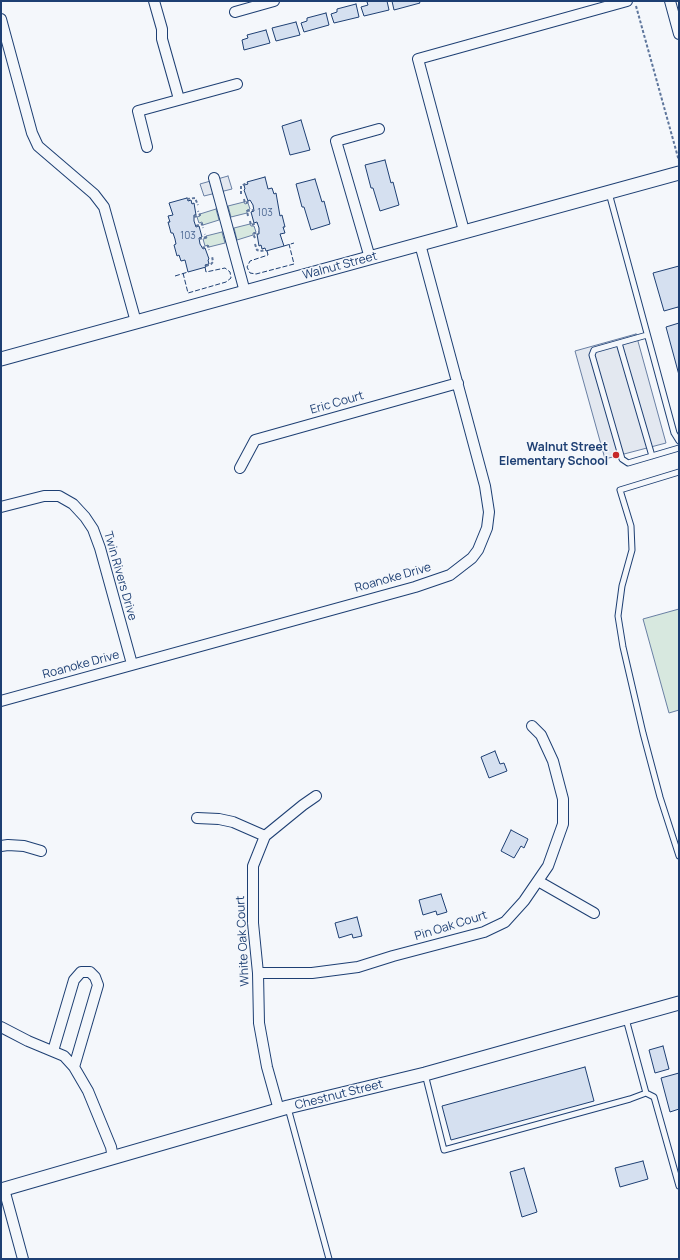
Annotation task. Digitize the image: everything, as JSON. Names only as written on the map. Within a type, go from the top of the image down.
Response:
[{"type":"street","points":[[154,1],[162,29],[162,39],[179,99]]},
{"type":"street","points":[[235,12],[274,1]]},
{"type":"street","points":[[464,231],[418,59],[627,1]]},
{"type":"street","points":[[670,1],[679,34]]},
{"type":"street","points":[[1,19],[32,133],[38,146],[94,194],[104,207],[136,322]]},
{"type":"street","points":[[147,147],[138,111],[236,84]]},
{"type":"street","points":[[370,258],[336,141],[379,129]]},
{"type":"street","name":"Walnut Street","points":[[1,359],[464,231],[679,174]]},
{"type":"street","points":[[214,178],[245,292]]},
{"type":"street","name":"Roanoke Drive","points":[[1,701],[415,587],[450,575],[472,558],[482,542],[487,528],[489,512],[485,486],[420,244]]},
{"type":"street","name":"Eric Court","points":[[240,468],[256,440],[458,383]]},
{"type":"street","name":"Twin Rivers Drive","points":[[1,507],[44,496],[59,496],[73,504],[85,517],[93,529],[100,548],[132,664]]},
{"type":"street","name":"Pin Oak Court","points":[[258,974],[312,973],[358,967],[393,956],[484,932],[505,922],[524,901],[548,866],[563,824],[563,799],[553,762],[541,735],[532,726]]},
{"type":"street","points":[[197,818],[219,819],[234,822],[264,836],[316,796]]},
{"type":"street","name":"White Oak Court","points":[[264,836],[253,866],[253,923],[258,974],[259,1023],[267,1066],[283,1109]]},
{"type":"street","points":[[1,846],[24,846],[41,851]]},
{"type":"street","points":[[538,881],[594,913]]},
{"type":"street","points":[[53,1051],[74,980],[81,972],[90,972],[96,976],[98,985],[74,1067]]},
{"type":"street","name":"Chestnut Street","points":[[2,1190],[283,1109],[424,1074],[679,1003]]},
{"type":"street","points":[[1,1027],[28,1041],[64,1056],[74,1067],[88,1091],[114,1158]]},
{"type":"street","points":[[2,1190],[23,1259]]},
{"type":"lane","points":[[609,193],[674,433],[679,441]]},
{"type":"lane","points":[[647,335],[594,350],[592,355],[622,460],[628,463],[679,448]]},
{"type":"lane","points":[[619,343],[652,456]]},
{"type":"lane","points":[[679,472],[620,490],[631,526],[632,550],[622,586],[618,616],[623,647],[643,733],[660,797],[679,856]]},
{"type":"lane","points":[[626,1018],[646,1093]]},
{"type":"lane","points":[[424,1074],[444,1150],[646,1093],[654,1097],[679,1186]]},
{"type":"lane","points":[[283,1109],[329,1259]]},
{"type":"path","points":[[634,1],[679,162]]},
{"type":"path","points":[[241,194],[240,186],[248,183]]},
{"type":"path","points":[[188,199],[195,198],[198,205]]},
{"type":"path","points":[[244,199],[245,203],[250,201]]},
{"type":"path","points":[[248,216],[247,211],[254,210]]},
{"type":"path","points":[[194,216],[200,215],[198,211]]},
{"type":"path","points":[[250,221],[251,225],[257,223]]},
{"type":"path","points":[[196,226],[202,224],[203,228]]},
{"type":"path","points":[[255,238],[253,234],[259,232]]},
{"type":"path","points":[[199,239],[206,238],[204,234]]},
{"type":"path","points":[[255,244],[258,251],[266,250]]},
{"type":"path","points":[[202,248],[208,246],[209,250]]},
{"type":"path","points":[[206,266],[213,262],[212,256]]},
{"type":"shaded area","points":[[228,176],[232,189],[204,196],[200,184]]},
{"type":"shaded area","points":[[244,202],[245,204],[248,203],[250,209],[247,210],[247,213],[231,217],[228,206]]},
{"type":"shaded area","points":[[216,209],[219,220],[203,225],[202,222],[199,223],[197,217],[200,216],[200,214]]},
{"type":"shaded area","points":[[250,224],[251,226],[254,226],[256,232],[253,233],[253,235],[237,240],[234,228]]},
{"type":"shaded area","points":[[222,232],[225,243],[209,247],[208,245],[205,246],[203,239],[207,238],[206,236]]},
{"type":"shaded area","points":[[636,334],[666,443],[605,459],[575,351]]},
{"type":"shaded area","points":[[679,609],[679,710],[669,713],[643,619]]},
{"type":"building","points":[[387,1],[389,10],[364,16],[361,7],[368,5],[367,2]]},
{"type":"building","points":[[392,1],[419,1],[420,3],[394,10]]},
{"type":"building","points":[[356,4],[359,17],[334,23],[331,14],[337,12],[337,9]]},
{"type":"building","points":[[326,13],[329,25],[304,32],[301,23],[307,21],[307,18]]},
{"type":"building","points":[[296,22],[300,35],[276,41],[272,28]]},
{"type":"building","points":[[266,30],[270,43],[244,50],[242,40],[248,38],[247,35]]},
{"type":"building","points":[[301,120],[310,150],[290,155],[282,126]]},
{"type":"building","points":[[385,160],[399,205],[380,211],[373,188],[371,188],[365,165]]},
{"type":"building","points":[[265,177],[268,189],[272,188],[274,194],[276,193],[280,216],[282,215],[285,227],[283,227],[285,233],[280,234],[284,246],[266,251],[265,248],[262,249],[261,245],[259,246],[257,234],[259,234],[259,228],[257,222],[254,223],[251,212],[254,211],[253,205],[250,200],[248,201],[244,190],[244,185],[248,184],[247,182]]},
{"type":"building","points":[[315,179],[322,202],[324,201],[330,224],[311,230],[304,207],[302,207],[296,184]]},
{"type":"building","points":[[187,198],[188,201],[191,200],[192,204],[194,203],[196,215],[194,215],[194,221],[196,227],[199,226],[202,237],[199,238],[200,244],[203,249],[205,248],[209,259],[209,264],[205,265],[206,267],[188,272],[185,260],[181,261],[179,255],[177,256],[174,245],[176,244],[175,239],[173,233],[171,233],[168,222],[170,222],[168,216],[173,215],[169,203]]},
{"type":"building","points":[[679,266],[679,310],[678,307],[664,311],[653,273]]},
{"type":"building","points":[[679,323],[679,375],[666,327]]},
{"type":"building","points":[[495,751],[500,764],[504,763],[507,771],[489,778],[481,757]]},
{"type":"building","points":[[511,830],[528,839],[524,848],[521,846],[514,858],[501,851]]},
{"type":"building","points":[[441,894],[447,912],[437,915],[436,911],[423,915],[419,900]]},
{"type":"building","points":[[357,917],[362,936],[353,938],[352,934],[339,938],[335,923]]},
{"type":"building","points":[[663,1046],[669,1069],[655,1073],[649,1050]]},
{"type":"building","points":[[585,1067],[594,1101],[451,1140],[442,1106]]},
{"type":"building","points":[[679,1073],[679,1109],[670,1112],[661,1078]]},
{"type":"building","points":[[643,1161],[648,1179],[620,1187],[615,1168]]},
{"type":"building","points":[[524,1168],[537,1212],[522,1217],[510,1172]]},
{"type":"fence","points":[[284,246],[294,243]]},
{"type":"fence","points":[[267,251],[268,255],[250,261],[247,267],[250,273],[256,274],[294,264],[289,244]]},
{"type":"fence","points":[[183,273],[188,293],[226,282],[231,278],[230,272],[225,268],[206,272],[205,267]]},
{"type":"fence","points":[[175,276],[188,272]]},
{"type":"place","name":"Walnut Street Elementary School","points":[[616,455]]}]
